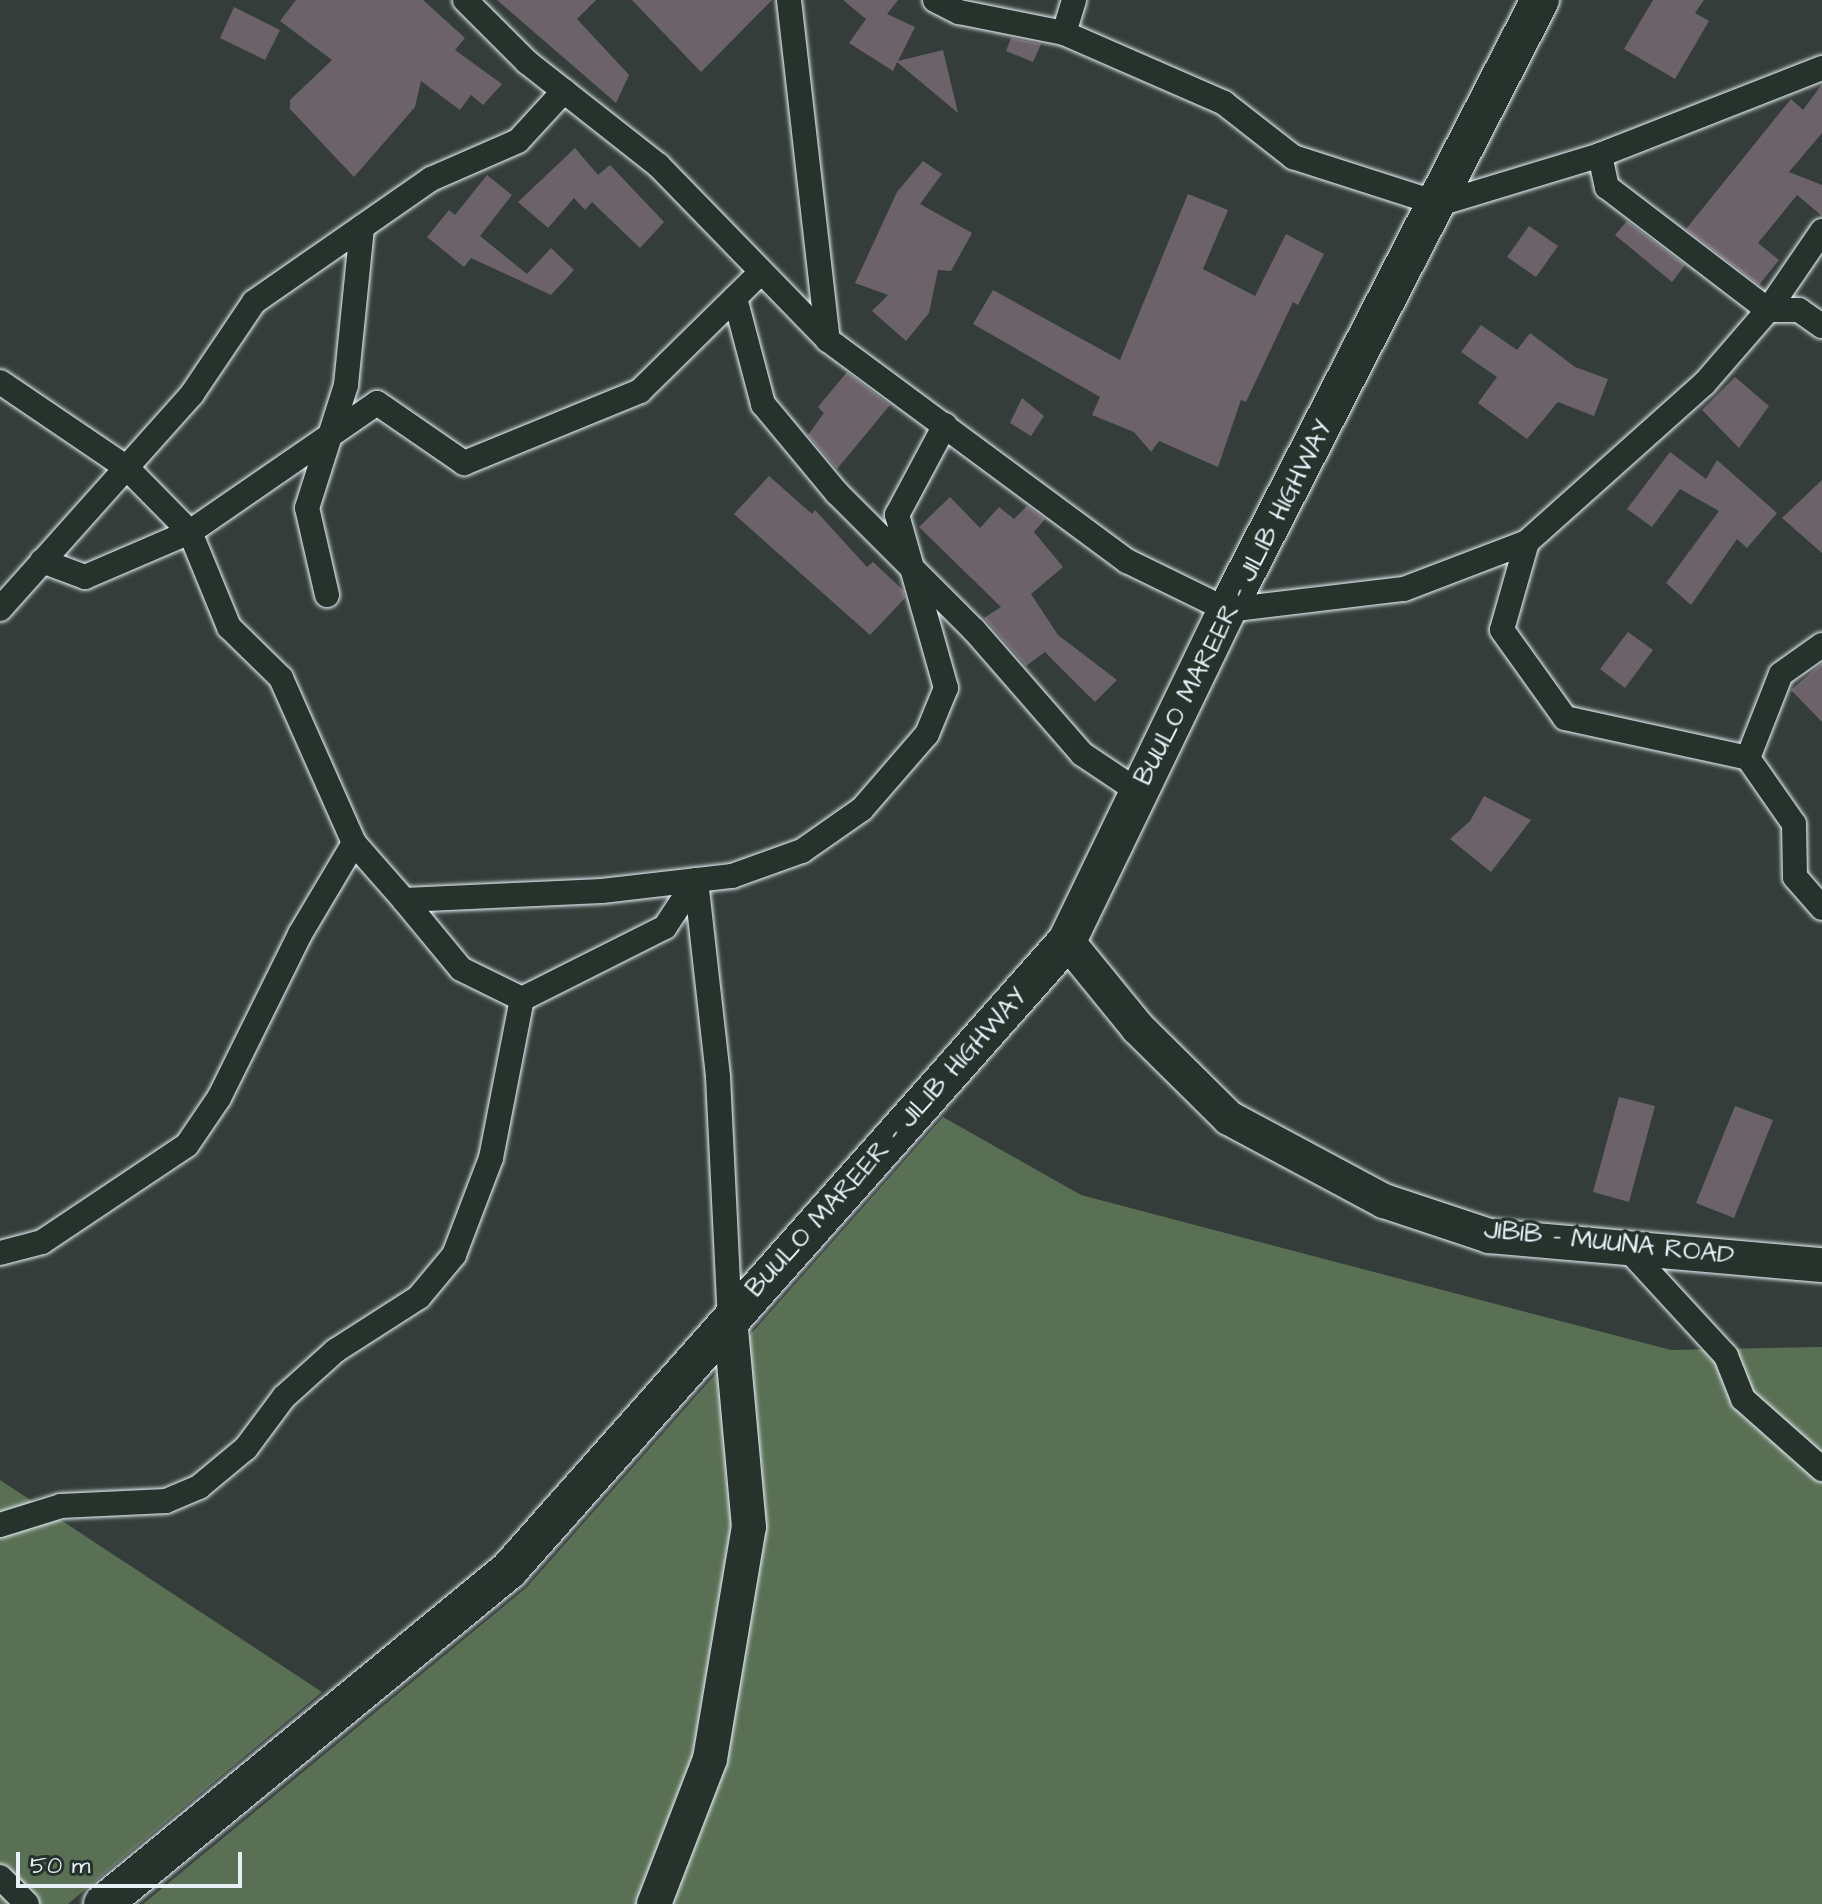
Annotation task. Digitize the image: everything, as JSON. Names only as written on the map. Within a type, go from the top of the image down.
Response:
[{"type":"main road","name":"BUULO MAREER - JILIB HIGHWAY","points":[[103,1904],[509,1570],[1067,941],[1227,610],[1439,204],[1540,0]]},
{"type":"street","points":[[465,0],[564,91],[658,165],[828,340],[1127,561],[1227,610],[1404,589],[1527,542],[1704,384],[1768,310],[1822,231]]},
{"type":"street","points":[[789,0],[828,340]]},
{"type":"street","points":[[935,0],[959,12],[1064,33],[1224,103],[1293,157],[1439,204],[1600,155],[1822,68]]},
{"type":"street","points":[[1064,33],[1074,0]]},
{"type":"street","points":[[2,603],[192,394],[254,302],[431,179],[518,141],[564,91]]},
{"type":"street","points":[[1600,155],[1607,187],[1768,310],[1799,310],[1822,326]]},
{"type":"street","points":[[327,595],[307,508],[346,385],[362,227]]},
{"type":"street","points":[[42,561],[85,577],[190,532],[377,403],[464,463],[640,391],[761,272]]},
{"type":"street","points":[[735,298],[763,404],[837,493],[910,565],[1082,754],[1139,792]]},
{"type":"street","points":[[0,382],[127,468],[190,532],[229,627],[281,678],[354,843],[461,969],[522,999]]},
{"type":"street","points":[[404,900],[602,891],[732,876],[802,851],[862,809],[927,734],[946,688],[897,515],[945,425]]},
{"type":"street","points":[[1527,542],[1502,630],[1565,718],[1748,758],[1794,824],[1795,877],[1822,908]]},
{"type":"street","points":[[1748,758],[1781,674],[1822,645]]},
{"type":"street","points":[[0,1253],[42,1242],[187,1145],[219,1098],[300,934],[354,843]]},
{"type":"street","points":[[522,999],[665,927],[696,880]]},
{"type":"street","points":[[654,1904],[710,1759],[749,1527],[730,1319],[718,1077],[696,880]]},
{"type":"street","name":"JIBIB - MUUNA ROAD","points":[[1067,941],[1138,1028],[1229,1118],[1384,1201],[1489,1236],[1623,1244],[1822,1265]]},
{"type":"street","points":[[0,1525],[61,1506],[166,1501],[199,1487],[246,1448],[284,1397],[335,1351],[419,1297],[454,1255],[491,1158],[522,999]]},
{"type":"street","points":[[1623,1244],[1726,1356],[1743,1399],[1822,1469]]},
{"type":"street","points":[[0,1877],[27,1904]]},
{"type":"green space","points":[[943,1117],[1081,1195],[1671,1350],[1822,1347],[1822,1904],[143,1904],[526,1588]]},
{"type":"green space","points":[[0,1480],[322,1692],[68,1904],[0,1904]]},
{"type":"building","points":[[296,0],[423,0],[465,38],[455,50],[502,84],[483,105],[471,95],[460,110],[421,81],[415,107],[354,177],[290,109],[290,100],[332,60],[280,21]]},
{"type":"building","points":[[497,0],[596,0],[577,19],[629,75],[616,103]]},
{"type":"building","points":[[632,0],[772,0],[701,72]]},
{"type":"building","points":[[843,0],[898,0],[887,14],[915,27],[898,61],[943,50],[958,113],[897,62],[893,71],[849,43],[866,19]]},
{"type":"building","points":[[1653,0],[1704,0],[1695,13],[1709,21],[1675,79],[1624,49]]},
{"type":"building","points":[[234,7],[280,30],[265,60],[220,38]]},
{"type":"building","points":[[1011,38],[1041,44],[1033,62],[1006,51]]},
{"type":"building","points":[[1822,84],[1822,133],[1789,172],[1822,185],[1822,216],[1797,195],[1758,243],[1779,260],[1759,285],[1686,229],[1791,99],[1803,110]]},
{"type":"building","points":[[575,148],[598,175],[610,165],[664,222],[640,248],[592,202],[585,210],[574,198],[548,228],[518,202]]},
{"type":"building","points":[[923,161],[942,174],[920,204],[972,233],[951,271],[938,270],[929,313],[906,341],[872,311],[888,295],[855,283],[897,192]]},
{"type":"building","points":[[487,175],[512,195],[480,236],[527,274],[551,248],[574,270],[551,295],[471,258],[464,267],[427,237],[449,210],[455,215]]},
{"type":"building","points":[[1188,194],[1228,210],[1203,269],[1255,296],[1286,234],[1324,254],[1298,305],[1293,302],[1246,402],[1241,400],[1218,467],[1159,441],[1151,452],[1134,432],[1092,415],[1100,397],[973,324],[993,290],[1120,360]]},
{"type":"building","points":[[1627,221],[1685,265],[1672,282],[1615,235]]},
{"type":"building","points":[[1529,226],[1558,246],[1536,277],[1507,257]]},
{"type":"building","points":[[1481,325],[1517,350],[1530,333],[1575,367],[1608,379],[1594,416],[1558,402],[1527,439],[1478,403],[1497,377],[1461,352]]},
{"type":"building","points":[[847,372],[890,405],[837,469],[808,435],[824,413],[818,407]]},
{"type":"building","points":[[1735,377],[1769,406],[1739,448],[1702,410]]},
{"type":"building","points":[[1022,398],[1044,416],[1031,436],[1010,423]]},
{"type":"building","points":[[1670,452],[1706,479],[1717,460],[1777,513],[1747,548],[1737,539],[1691,605],[1666,583],[1719,511],[1680,489],[1652,527],[1627,509]]},
{"type":"building","points":[[769,476],[812,514],[815,510],[867,567],[873,562],[903,590],[905,598],[870,635],[734,514]]},
{"type":"building","points":[[1822,480],[1822,553],[1782,518]]},
{"type":"building","points":[[950,497],[980,528],[999,507],[1014,519],[1027,506],[1045,519],[1034,532],[1063,567],[1031,594],[1058,635],[1117,680],[1095,702],[1045,652],[1026,666],[984,618],[1001,607],[919,527]]},
{"type":"building","points":[[1628,632],[1653,650],[1625,688],[1600,669]]},
{"type":"building","points":[[1822,663],[1822,722],[1791,690]]},
{"type":"building","points":[[1484,796],[1531,820],[1491,872],[1450,839],[1470,821]]},
{"type":"building","points":[[1619,1097],[1655,1106],[1629,1202],[1593,1192]]},
{"type":"building","points":[[1735,1106],[1773,1120],[1734,1218],[1696,1203]]}]
